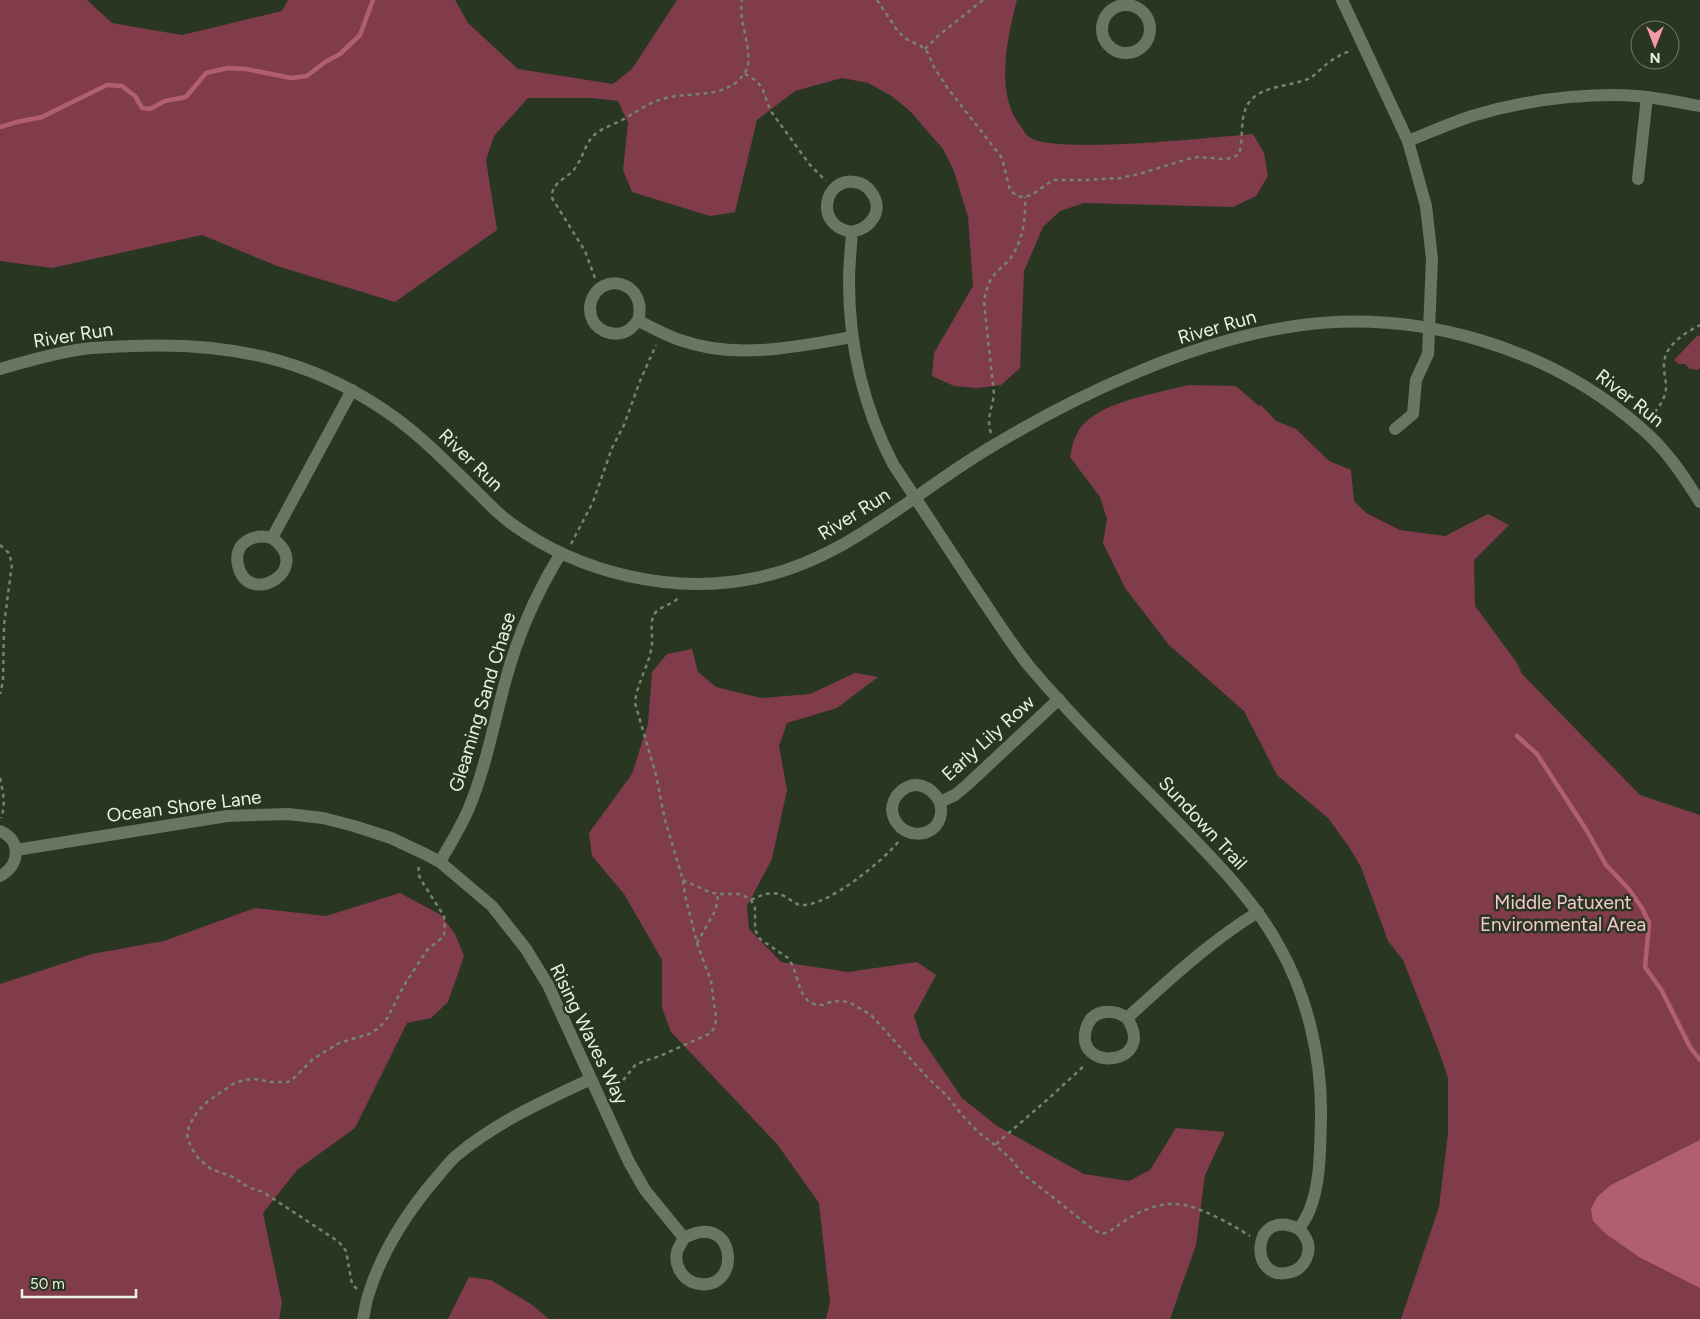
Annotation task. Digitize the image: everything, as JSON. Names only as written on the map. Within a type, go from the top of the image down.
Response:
[{"type":"street","points":[[1342,0],[1408,141],[1419,178],[1430,232],[1432,259],[1428,354],[1416,380],[1413,414],[1396,429]]},
{"type":"street","points":[[1408,141],[1471,117],[1526,103],[1585,96],[1617,95],[1647,97],[1700,106]]},
{"type":"street","points":[[1638,179],[1647,97]]},
{"type":"street","points":[[852,182],[862,184],[870,190],[875,198],[877,207],[874,218],[868,226],[852,232],[834,224],[829,218],[826,205],[829,195],[834,189],[842,184],[852,182]]},
{"type":"street","name":"Sundown Trail","points":[[852,232],[849,282],[852,337],[864,392],[881,440],[893,464],[1028,664],[1059,699],[1226,873],[1258,912],[1279,945],[1300,990],[1314,1044],[1319,1080],[1321,1130],[1316,1188],[1310,1210],[1299,1228]]},
{"type":"street","points":[[614,283],[626,286],[634,291],[640,301],[641,310],[638,320],[630,329],[621,333],[610,334],[596,325],[591,318],[590,308],[593,296],[605,285],[614,283]]},
{"type":"street","points":[[638,320],[681,340],[702,346],[746,350],[772,350],[852,337]]},
{"type":"street","name":"River Run","points":[[0,369],[84,349],[154,345],[192,346],[264,356],[298,365],[352,390],[410,428],[512,524],[564,554],[591,566],[648,580],[702,583],[755,578],[809,562],[837,549],[995,444],[1103,387],[1209,346],[1301,325],[1376,323],[1429,328],[1478,339],[1552,367],[1582,384],[1643,429],[1665,451],[1700,502]]},
{"type":"street","points":[[272,538],[352,390]]},
{"type":"street","name":"Gleaming Sand Chase","points":[[440,862],[459,829],[480,778],[516,645],[543,585],[564,554]]},
{"type":"street","name":"Early Lily Row","points":[[940,802],[955,795],[967,785],[1059,699]]},
{"type":"street","name":"Early Lily Row","points":[[913,785],[924,786],[934,792],[940,802],[941,813],[939,820],[934,828],[925,833],[914,834],[906,832],[899,827],[893,818],[892,806],[896,796],[904,788],[913,785]]},
{"type":"street","name":"Ocean Shore Lane","points":[[16,850],[226,816],[279,814],[323,818],[354,826],[391,838],[440,862]]},
{"type":"street","points":[[0,831],[5,833],[12,841],[16,850],[15,860],[11,869],[0,876]]},
{"type":"street","name":"Rising Waves Way","points":[[440,862],[492,906],[526,949],[548,986],[629,1162],[645,1190],[684,1238]]},
{"type":"street","points":[[1127,1018],[1192,960],[1225,934],[1258,912]]},
{"type":"street","points":[[1109,1011],[1120,1013],[1127,1018],[1133,1027],[1134,1039],[1131,1048],[1123,1056],[1113,1060],[1104,1059],[1094,1054],[1088,1048],[1086,1030],[1090,1021],[1102,1012],[1109,1011]]},
{"type":"street","points":[[363,1319],[369,1293],[389,1246],[408,1214],[430,1184],[455,1157],[488,1132],[522,1111],[591,1079]]},
{"type":"street","points":[[1282,1224],[1291,1224],[1299,1228],[1307,1239],[1309,1248],[1304,1264],[1295,1271],[1287,1273],[1275,1272],[1268,1268],[1262,1261],[1260,1252],[1260,1242],[1264,1234],[1275,1226],[1282,1224]]},
{"type":"street","points":[[708,1232],[719,1237],[729,1254],[726,1270],[721,1276],[713,1282],[704,1284],[694,1283],[686,1278],[679,1270],[676,1261],[677,1251],[684,1238],[695,1233],[708,1232]]},
{"type":"path","points":[[599,289],[584,251],[552,198],[552,190],[554,186],[576,167],[590,140],[597,132],[661,99],[713,92],[737,82],[748,66],[741,13],[742,0]]},
{"type":"path","points":[[877,0],[897,30],[906,39],[921,46],[928,52],[934,67],[959,105],[1002,158],[1010,190],[1017,196],[1025,197],[1033,194],[1053,180],[1120,178],[1198,157],[1232,158],[1239,154],[1242,143],[1244,114],[1248,104],[1255,95],[1263,90],[1297,84],[1313,76],[1327,63],[1340,55],[1363,45]]},
{"type":"path","points":[[925,49],[938,36],[983,0]]},
{"type":"path","points":[[744,74],[757,82],[763,90],[770,110],[810,165],[834,189]]},
{"type":"path","points":[[995,444],[988,421],[994,394],[984,302],[990,280],[1010,260],[1017,245],[1026,216],[1025,197]]},
{"type":"path","points":[[1643,429],[1665,396],[1664,359],[1668,348],[1674,341],[1700,325]]},
{"type":"path","points":[[564,554],[593,502],[612,448],[624,425],[640,381],[662,332]]},
{"type":"path","points":[[0,545],[9,553],[12,564],[4,626],[3,680],[0,694]]},
{"type":"path","points":[[598,1094],[621,1083],[636,1064],[660,1056],[711,1033],[716,1018],[711,981],[697,943],[685,896],[683,880],[665,820],[656,774],[635,703],[636,694],[651,653],[652,620],[654,614],[665,606],[673,604],[680,597],[682,582]]},
{"type":"path","points":[[0,778],[4,796],[4,808],[0,821]]},
{"type":"path","points":[[751,900],[772,893],[783,895],[799,904],[821,901],[847,887],[890,852],[906,832]]},
{"type":"path","points":[[369,1293],[357,1289],[352,1284],[346,1251],[339,1242],[263,1192],[248,1187],[233,1177],[210,1169],[190,1147],[187,1136],[189,1126],[197,1112],[233,1084],[244,1080],[256,1079],[270,1082],[288,1082],[313,1059],[339,1043],[369,1034],[379,1028],[388,1017],[403,987],[427,950],[443,937],[445,931],[444,916],[418,873],[418,867],[425,854]]},
{"type":"path","points":[[683,880],[710,892],[741,894],[751,900],[755,908],[756,930],[760,939],[788,958],[793,966],[801,991],[808,1001],[823,1005],[833,1001],[849,1002],[871,1015],[979,1133],[996,1145],[1022,1173],[1094,1230],[1107,1233],[1133,1216],[1149,1209],[1163,1205],[1178,1204],[1213,1216],[1260,1242]]},
{"type":"path","points":[[697,943],[716,909],[718,894]]},
{"type":"path","points":[[996,1145],[1063,1086],[1094,1054]]},
{"type":"green space","points":[[0,0],[87,0],[112,23],[182,35],[282,11],[288,0],[455,0],[468,23],[518,69],[613,84],[632,69],[677,0],[1017,0],[1007,49],[1005,83],[1013,115],[1029,137],[1044,142],[1069,145],[1101,145],[1253,134],[1264,153],[1268,176],[1256,196],[1233,207],[1084,203],[1060,211],[1043,227],[1024,271],[1020,368],[1001,385],[977,388],[954,386],[932,376],[934,353],[973,286],[968,217],[954,171],[943,149],[909,110],[890,95],[868,83],[842,78],[795,91],[757,120],[735,212],[710,216],[632,192],[623,170],[628,123],[618,101],[592,98],[528,98],[494,136],[486,160],[497,230],[395,302],[277,266],[202,235],[52,268],[0,261]]},
{"type":"green space","points":[[1698,335],[1700,336],[1700,368],[1698,370],[1690,369],[1685,364],[1679,364],[1674,360]]},
{"type":"green space","name":"Middle Patuxent Environmental Area","points":[[1188,385],[1236,386],[1259,406],[1261,405],[1276,421],[1296,429],[1329,461],[1351,470],[1354,501],[1366,513],[1400,530],[1445,536],[1488,514],[1509,525],[1474,560],[1475,606],[1517,663],[1522,674],[1640,795],[1700,815],[1700,1319],[1401,1319],[1439,1207],[1448,1134],[1448,1078],[1440,1054],[1403,960],[1388,941],[1361,867],[1349,847],[1328,818],[1277,775],[1244,711],[1169,645],[1125,588],[1103,543],[1107,519],[1100,497],[1070,457],[1077,434],[1085,423],[1096,414],[1126,401]]},
{"type":"green space","points":[[692,649],[698,672],[716,687],[761,698],[810,694],[855,673],[878,677],[837,708],[787,723],[779,746],[787,790],[772,859],[747,906],[749,929],[781,962],[848,972],[917,962],[936,975],[914,1016],[921,1038],[962,1098],[997,1126],[1084,1174],[1129,1181],[1150,1170],[1176,1128],[1225,1132],[1205,1175],[1196,1245],[1170,1319],[826,1319],[830,1302],[819,1203],[777,1144],[671,1032],[662,1008],[662,960],[624,894],[592,856],[589,833],[632,774],[648,724],[652,672],[667,654]]},
{"type":"green space","points":[[400,893],[441,915],[455,934],[464,956],[448,1002],[431,1018],[407,1023],[355,1128],[297,1170],[263,1213],[282,1303],[279,1319],[0,1319],[0,984],[92,954],[164,941],[255,908],[326,916]]},
{"type":"green space","points":[[469,1277],[491,1280],[531,1304],[549,1319],[448,1319]]},
{"type":"shaded area","points":[[1700,1140],[1700,1288],[1639,1257],[1606,1234],[1593,1221],[1591,1209],[1597,1197],[1611,1185]]},
{"type":"waterway","points":[[0,127],[42,117],[107,85],[122,86],[135,96],[142,108],[150,109],[165,101],[186,97],[206,73],[228,68],[246,69],[291,78],[307,76],[325,62],[340,54],[360,35],[373,0]]},
{"type":"waterway","points":[[1517,736],[1537,754],[1587,831],[1606,865],[1628,888],[1642,908],[1649,923],[1645,967],[1662,991],[1690,1047],[1700,1060]]}]
